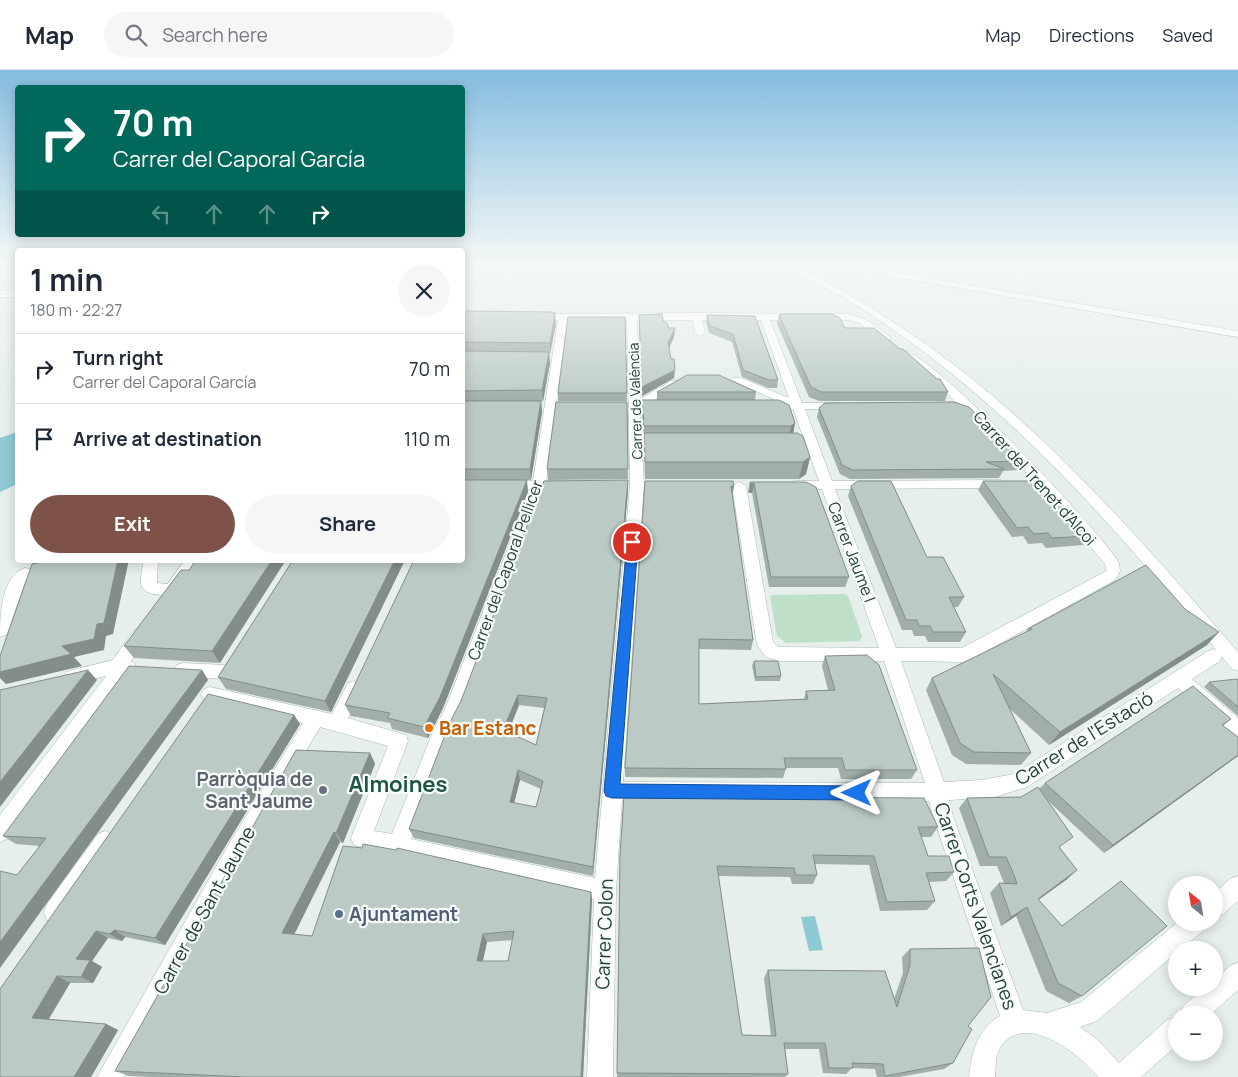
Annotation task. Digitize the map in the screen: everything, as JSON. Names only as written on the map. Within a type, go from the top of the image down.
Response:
[{"type":"street","points":[[867,309],[901,331],[998,406],[1089,494],[1238,664]]},
{"type":"street","points":[[1091,309],[1238,334]]},
{"type":"street","points":[[697,316],[700,333]]},
{"type":"street","points":[[526,317],[764,316]]},
{"type":"street","name":"Carrer del Trenet d'Alcoi","points":[[764,316],[848,317],[862,321],[915,360],[969,406],[1046,484],[1112,563],[1113,571],[1110,576],[964,655],[890,654]]},
{"type":"street","name":"Carrer Jaume I","points":[[764,316],[798,406],[806,444],[826,485],[890,654],[938,790]]},
{"type":"street","name":"Carrer del Caporal Pellicer","points":[[398,846],[443,729],[453,711],[539,485],[550,406],[552,358],[563,317]]},
{"type":"street","name":"Carrer de València","points":[[612,791],[641,444],[631,406],[632,317]]},
{"type":"street","points":[[631,406],[681,380]]},
{"type":"street","points":[[737,380],[798,406]]},
{"type":"street","points":[[631,406],[654,406]]},
{"type":"street","points":[[770,406],[855,406]]},
{"type":"street","points":[[950,406],[969,406]]},
{"type":"street","points":[[778,486],[1046,484]]},
{"type":"street","points":[[491,485],[578,485]]},
{"type":"street","points":[[740,486],[765,645],[772,652],[779,654],[890,654]]},
{"type":"street","points":[[152,563],[149,585],[154,588],[172,589]]},
{"type":"street","points":[[161,604],[191,563]]},
{"type":"street","points":[[0,631],[18,580],[25,573]]},
{"type":"street","points":[[0,832],[113,679],[118,666],[151,618]]},
{"type":"street","name":"Carrer de l'Estació","points":[[612,791],[914,793],[938,790],[972,790],[1007,785],[1020,780],[1184,682],[1214,656]]},
{"type":"street","points":[[167,669],[231,664],[204,701],[316,718],[399,741],[361,838],[605,891]]},
{"type":"street","points":[[55,682],[118,666],[148,668]]},
{"type":"street","points":[[337,723],[363,670]]},
{"type":"street","points":[[1184,682],[1238,728]]},
{"type":"street","name":"Carrer de Sant Jaume","points":[[110,1077],[222,876],[316,718]]},
{"type":"street","name":"Carrer Corts Valencianes","points":[[938,790],[943,816],[1015,1023]]},
{"type":"street","name":"Carrer Colon","points":[[600,1077],[605,891],[612,791]]},
{"type":"street","points":[[44,927],[117,824]]},
{"type":"street","points":[[1223,900],[1238,888]]},
{"type":"street","points":[[1048,1024],[1088,1012],[1185,931]]},
{"type":"street","points":[[1202,1006],[1238,974]]},
{"type":"street","points":[[982,1077],[984,1060],[990,1042],[1001,1030],[1015,1023],[1031,1021],[1048,1024],[1067,1033],[1086,1046],[1103,1062],[1114,1077]]},
{"type":"street","points":[[1122,1077],[1168,1036]]},
{"type":"green space","points":[[845,594],[848,596],[862,636],[860,641],[786,643],[777,636],[770,596]]},
{"type":"water","points":[[15,433],[15,485],[0,492],[0,438]]},
{"type":"water","points":[[815,916],[823,950],[809,951],[801,917]]},
{"type":"building","points":[[465,311],[555,313],[550,343],[465,342]]},
{"type":"building","points":[[662,314],[663,321],[668,324],[668,328],[675,328],[668,343],[671,359],[674,359],[675,370],[642,387],[639,315]]},
{"type":"building","points":[[833,314],[839,317],[845,328],[874,328],[900,349],[903,349],[937,379],[940,379],[948,392],[821,392],[811,387],[779,315]]},
{"type":"building","points":[[707,315],[755,316],[778,380],[769,380],[743,370],[733,334],[710,326]]},
{"type":"building","points":[[568,317],[625,317],[627,393],[558,393]]},
{"type":"building","points":[[465,351],[549,352],[542,390],[465,391]]},
{"type":"building","points":[[687,375],[719,375],[756,392],[657,392]]},
{"type":"building","points":[[642,400],[779,400],[789,405],[795,423],[791,426],[644,426]]},
{"type":"building","points":[[465,401],[541,401],[530,469],[465,469]]},
{"type":"building","points":[[556,402],[627,402],[628,469],[547,469]]},
{"type":"building","points":[[954,402],[969,407],[1025,461],[986,462],[1004,469],[853,470],[842,465],[819,408],[825,403]]},
{"type":"building","points":[[644,433],[797,433],[803,436],[810,457],[803,462],[645,462]]},
{"type":"building","points":[[465,480],[527,480],[440,697],[424,727],[387,718],[390,713],[345,705],[413,563],[465,563]]},
{"type":"building","points":[[628,480],[593,867],[409,829],[450,722],[461,701],[544,481]],"holes":[[[518,695],[547,698],[536,745],[503,730]],[[518,770],[543,781],[536,807],[510,802]]]},
{"type":"building","points":[[645,481],[733,481],[734,486],[731,486],[753,640],[699,639],[699,704],[808,699],[806,691],[835,690],[825,656],[867,655],[879,665],[917,770],[845,770],[842,758],[784,758],[786,769],[625,768]]},
{"type":"building","points":[[858,481],[891,481],[927,557],[943,557],[964,597],[949,597],[966,632],[933,632],[930,626],[919,626],[917,620],[906,620],[851,486]]},
{"type":"building","points":[[983,481],[1032,481],[1047,487],[1089,536],[1052,538],[1048,533],[1034,534],[1028,527],[1017,528]]},
{"type":"building","points":[[750,482],[806,482],[816,487],[849,577],[771,577],[754,483],[750,484]]},
{"type":"building","points":[[117,563],[104,623],[97,624],[94,639],[62,646],[71,654],[0,672],[0,656],[32,564]]},
{"type":"building","points":[[194,563],[270,563],[212,651],[124,646],[181,570],[189,570]]},
{"type":"building","points":[[291,563],[394,563],[325,701],[218,677]]},
{"type":"building","points":[[1146,565],[1185,609],[1219,632],[1060,732],[993,674],[1031,753],[974,752],[960,743],[932,678],[1032,629],[1028,629]]},
{"type":"building","points":[[754,661],[778,661],[781,676],[756,677]]},
{"type":"building","points":[[129,666],[202,670],[0,942],[0,871],[17,875],[46,838],[3,836]]},
{"type":"building","points":[[88,670],[0,782],[0,690]]},
{"type":"building","points":[[1237,679],[1238,707],[1209,682]]},
{"type":"building","points":[[1193,686],[1231,719],[1222,725],[1238,737],[1238,755],[1113,845],[1045,783]]},
{"type":"building","points":[[208,694],[294,715],[155,938],[114,930],[110,934],[96,931],[76,959],[90,960],[81,977],[57,976],[32,1018],[106,1024],[74,1077],[0,1077],[0,989]]},
{"type":"building","points":[[296,750],[370,753],[336,833],[334,832],[282,933],[312,936],[343,846],[362,848],[363,844],[396,850],[397,848],[591,892],[581,1077],[245,1077],[115,1071]],"holes":[[[514,931],[508,961],[477,961],[483,934]]]},
{"type":"building","points":[[1038,787],[1073,837],[1059,847],[1077,870],[1038,899],[1062,926],[1121,881],[1167,926],[1082,996],[1058,983],[1027,907],[1011,917],[999,883],[1017,884],[1014,875],[1006,857],[989,857],[967,798],[1021,797]]},
{"type":"building","points":[[624,796],[924,798],[938,827],[918,827],[928,856],[949,856],[954,872],[926,873],[935,901],[887,902],[874,856],[813,855],[817,875],[796,875],[794,868],[717,866],[742,1035],[776,1036],[768,970],[885,971],[897,1007],[910,965],[910,949],[979,948],[991,997],[968,1026],[972,1029],[953,1063],[885,1076],[883,1064],[852,1063],[853,1068],[829,1068],[825,1043],[784,1043],[788,1074],[617,1073],[620,855]]},
{"type":"place","name":"Bar Estanc","points":[[429,728]]},
{"type":"place","name":"Parròquia de Sant Jaume","points":[[323,790]]},
{"type":"place","name":"Ajuntament","points":[[339,914]]},
{"type":"district","name":"Almoines","points":[[398,784]]},
{"type":"route","points":[[632,542],[612,791],[857,793]]}]
